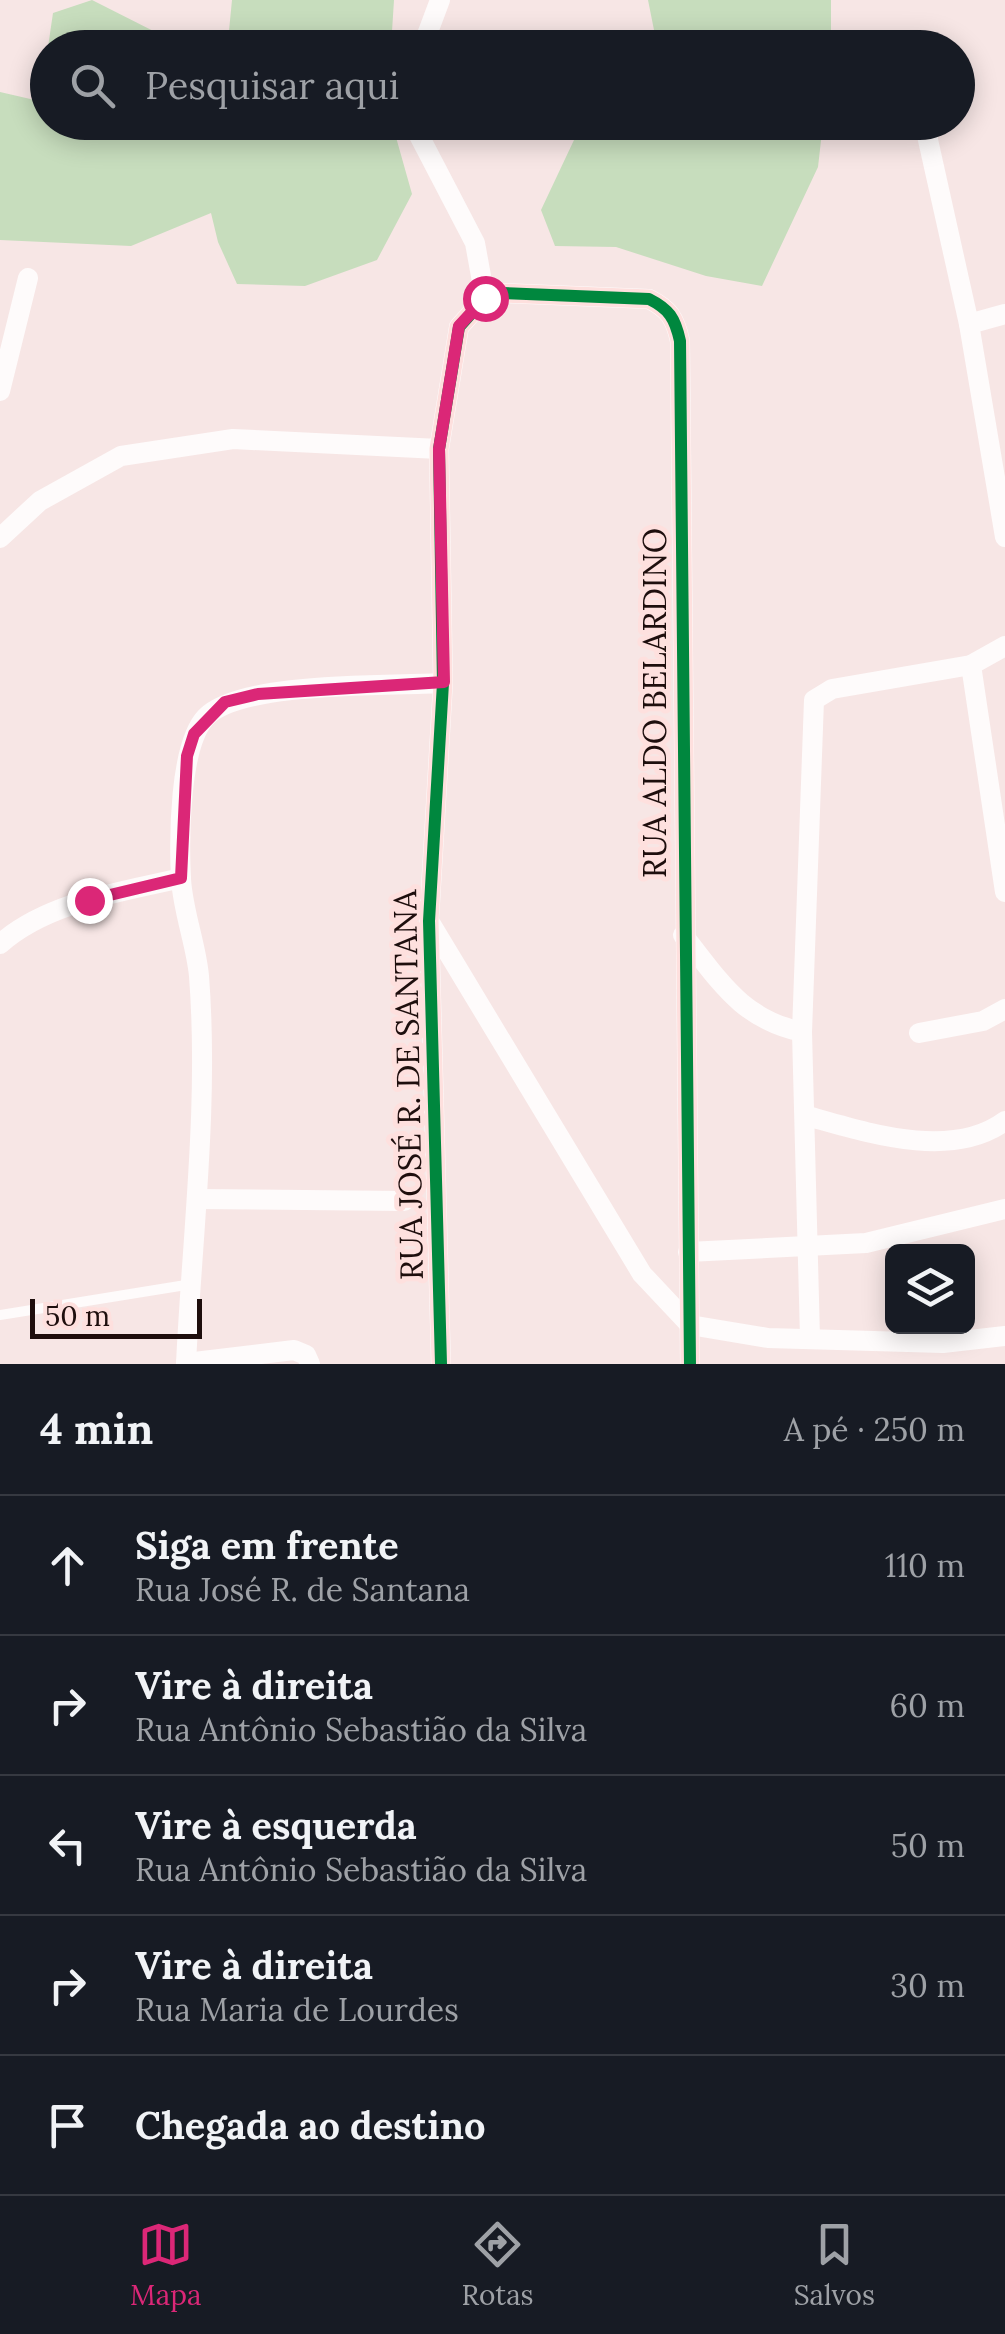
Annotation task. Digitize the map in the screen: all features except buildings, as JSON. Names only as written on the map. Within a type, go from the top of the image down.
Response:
[{"type":"street","points":[[429,30],[440,0]]},
{"type":"street","points":[[422,140],[476,242],[485,298]]},
{"type":"street","points":[[928,140],[969,324],[1005,537]]},
{"type":"street","points":[[2,379],[28,278]]},
{"type":"street","name":"RUA ALDO BELARDINO","points":[[485,298],[502,293],[649,300],[667,308],[676,322],[681,373],[683,935],[690,1364]]},
{"type":"street","name":"RUA JOSÉ R. DE SANTANA","points":[[441,1364],[428,920],[444,682],[439,449],[459,326],[485,298]]},
{"type":"street","points":[[969,324],[1005,314]]},
{"type":"street","points":[[0,538],[40,501],[121,456],[233,439],[439,449]]},
{"type":"street","points":[[810,1338],[802,1032],[814,700],[832,689],[971,665],[1005,646]]},
{"type":"street","points":[[971,665],[1005,892]]},
{"type":"street","points":[[310,1364],[306,1355],[294,1350],[186,1363],[197,1199],[199,973],[181,878],[187,756],[194,734],[225,702],[258,694],[444,682]]},
{"type":"street","points":[[7,938],[89,900],[181,878]]},
{"type":"street","points":[[428,920],[642,1274],[690,1325],[768,1338],[943,1343],[1005,1336]]},
{"type":"street","points":[[683,935],[743,1007],[770,1026],[802,1032]]},
{"type":"street","points":[[919,1033],[982,1020],[1005,1009]]},
{"type":"street","points":[[807,1116],[876,1135],[946,1140],[983,1132],[1005,1121]]},
{"type":"street","points":[[197,1199],[404,1200]]},
{"type":"street","points":[[688,1252],[866,1243],[1005,1209]]},
{"type":"lane","points":[[0,1314],[193,1284]]},
{"type":"green space","points":[[92,0],[151,30],[50,30],[53,13]]},
{"type":"green space","points":[[232,0],[394,0],[392,30],[229,30]]},
{"type":"green space","points":[[648,0],[831,0],[831,30],[654,30]]},
{"type":"green space","points":[[0,92],[30,99],[30,140],[397,140],[412,194],[377,260],[305,286],[237,284],[218,242],[211,213],[131,246],[0,240]]},
{"type":"green space","points":[[574,140],[821,140],[818,167],[762,286],[706,276],[616,247],[555,246],[541,210]]},
{"type":"cycle path","points":[[441,1364],[429,921],[443,683],[439,449],[459,327],[485,298],[502,293],[649,299],[670,315],[680,341],[690,1364]]},
{"type":"route","points":[[89,900],[181,878],[187,756],[194,734],[206,717],[225,702],[258,694],[444,682],[439,449],[459,326],[485,298]]}]
